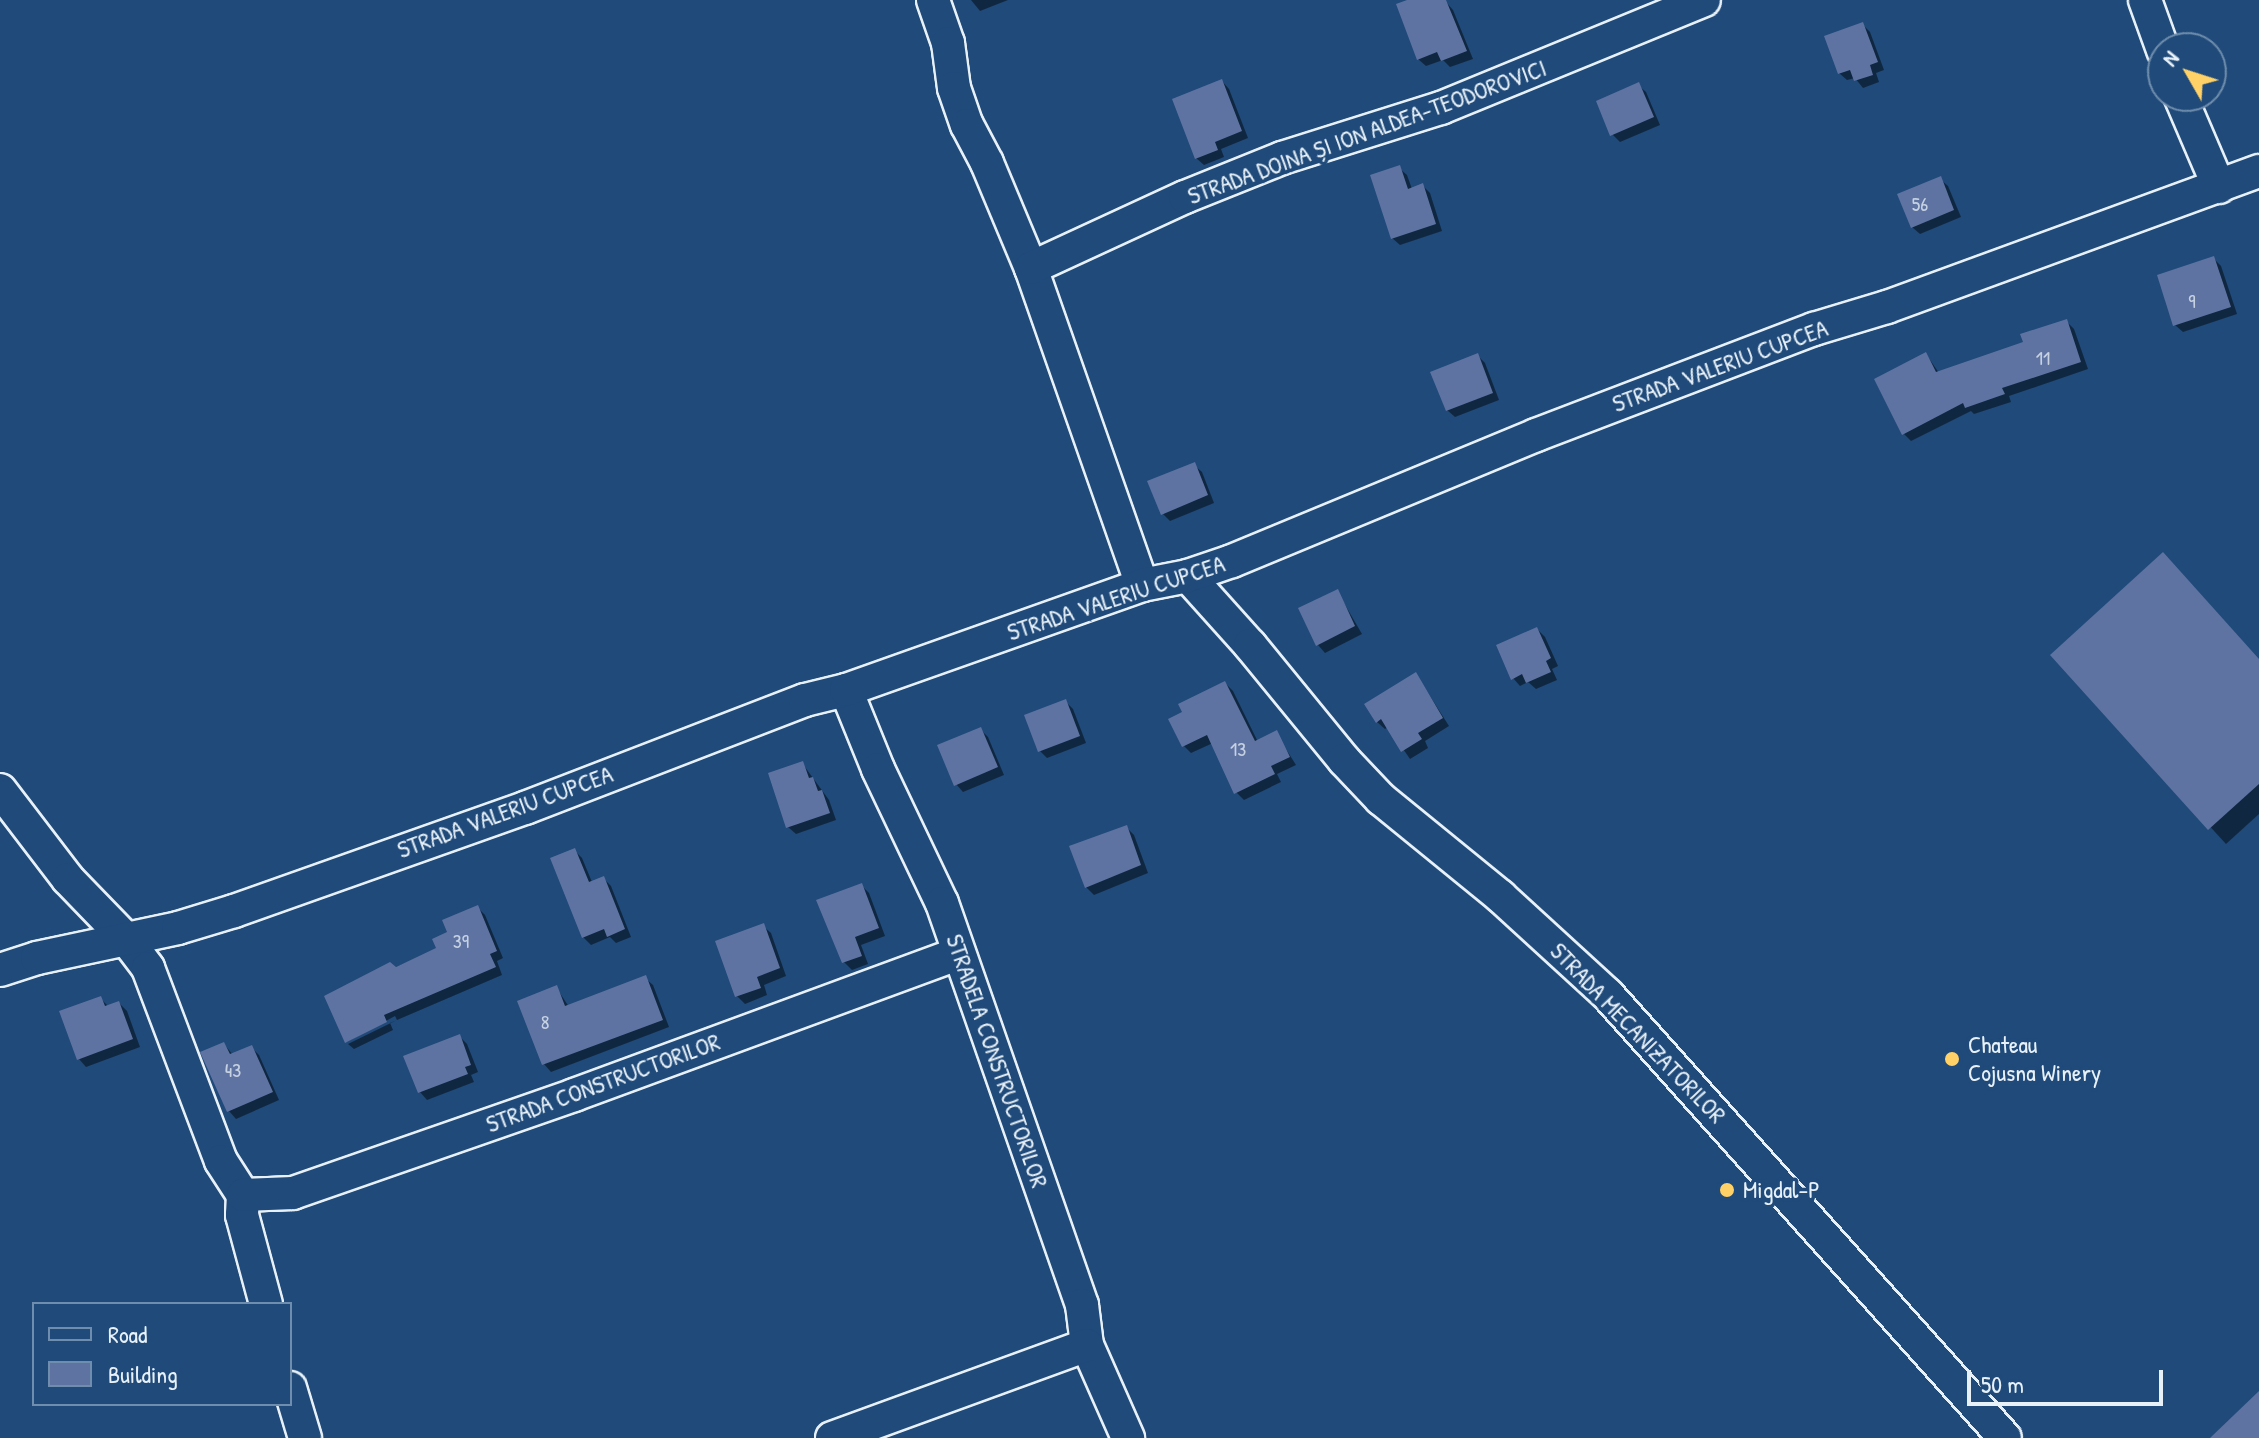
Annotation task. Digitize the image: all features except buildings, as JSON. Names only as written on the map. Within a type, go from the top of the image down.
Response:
[{"type":"street","points":[[933,0],[948,43],[954,88],[967,125],[987,163],[1031,268],[1142,585]]},
{"type":"street","name":"STRADA DOINA ȘI ION ALDEA-TEODOROVICI","points":[[1031,268],[1268,164],[1441,108],[1704,0]]},
{"type":"street","points":[[2145,0],[2157,32]]},
{"type":"street","points":[[2187,112],[2219,187]]},
{"type":"street","name":"STRADA VALERIU CUPCEA","points":[[0,970],[37,958],[127,940],[234,911],[525,808],[805,700],[846,690],[1142,585],[1188,576],[1536,435],[1784,340],[1887,307],[2259,171]]},
{"type":"street","name":"STRADA MECANIZATORILOR","points":[[1188,576],[1250,645],[1344,760],[1381,799],[1500,896],[1607,994],[2005,1438]]},
{"type":"street","name":"STRADELA CONSTRUCTORILOR","points":[[846,690],[878,769],[942,903],[1082,1305],[1087,1345],[1128,1438]]},
{"type":"street","points":[[0,790],[68,879],[127,940],[148,968],[221,1161],[243,1195],[242,1215],[265,1302]]},
{"type":"street","name":"STRADA CONSTRUCTORILOR","points":[[243,1195],[293,1193],[574,1095],[958,954]]},
{"type":"street","points":[[832,1438],[1087,1345]]},
{"type":"street","points":[[292,1395],[305,1438]]},
{"type":"place","name":"Chateau Cojusna Winery","points":[[1952,1059]]},
{"type":"place","name":"Migdal-P","points":[[1727,1190]]}]
